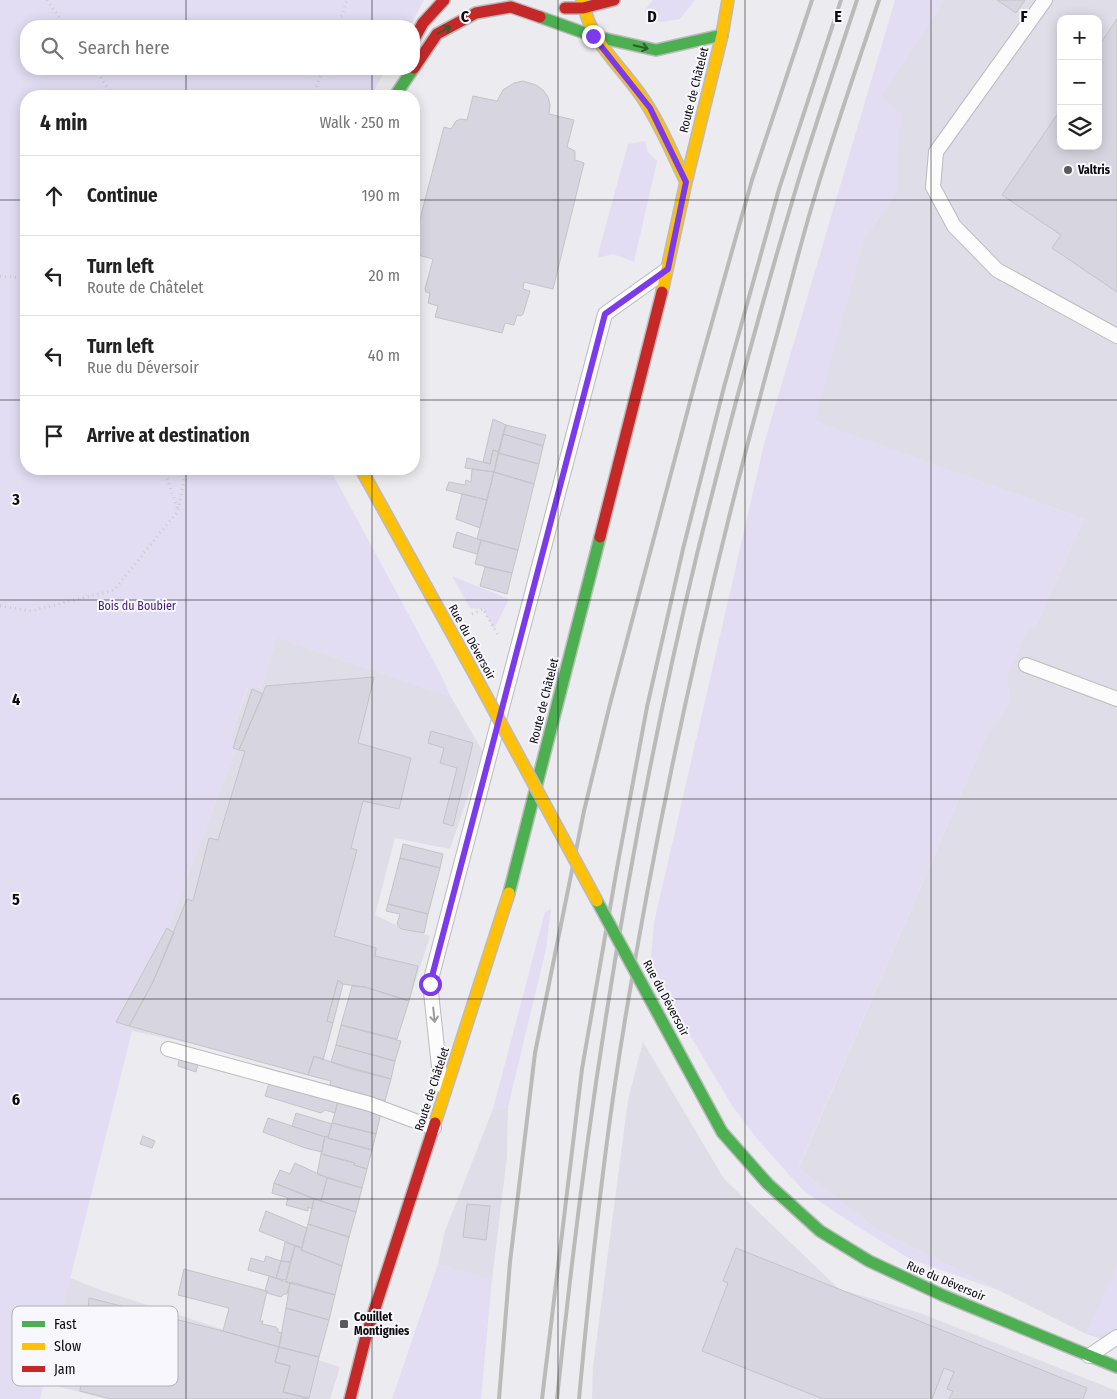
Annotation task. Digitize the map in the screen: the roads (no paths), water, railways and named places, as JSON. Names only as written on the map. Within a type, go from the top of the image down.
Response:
[{"type":"main road","points":[[420,28],[444,0]]},
{"type":"main road","points":[[420,58],[437,34],[476,13],[511,7],[551,8],[614,0]]},
{"type":"main road","name":"Route de Châtelet","points":[[350,1399],[366,1336],[506,906],[668,269],[686,182],[722,35],[728,0]]},
{"type":"main road","points":[[582,4],[593,36],[650,108],[686,182]]},
{"type":"main road","points":[[511,7],[593,36],[656,50],[722,35]]},
{"type":"main road","points":[[398,90],[408,75]]},
{"type":"main road","name":"Rue du Déversoir","points":[[364,475],[722,1132],[768,1184],[820,1231],[869,1261],[942,1295],[1117,1367]]},
{"type":"lane","points":[[1045,0],[936,152],[933,186],[954,226],[997,270],[1117,336]]},
{"type":"lane","points":[[443,1101],[430,984],[605,314],[668,269]]},
{"type":"lane","points":[[1026,665],[1117,699]]},
{"type":"lane","points":[[168,1049],[370,1104],[434,1128]]},
{"type":"lane","points":[[1089,1356],[1117,1337]]},
{"type":"railway","points":[[499,1399],[510,1262],[535,1053],[584,811],[610,704],[696,379],[752,180],[812,0]]},
{"type":"railway","points":[[542,1399],[582,1069],[647,707],[683,549],[724,387],[779,189],[841,0]]},
{"type":"railway","points":[[557,1399],[596,1080],[631,868],[673,658],[708,509],[769,282],[795,192],[857,0]]},
{"type":"railway","points":[[579,1399],[595,1238],[616,1077],[648,890],[685,705],[751,429],[804,234],[879,0]]},
{"type":"place","name":"Valtris","points":[[1068,170]]},
{"type":"place","name":"Couillet Montignies","points":[[344,1324]]},
{"type":"park label","name":"Bois du Boubier","points":[[137,606]]}]
